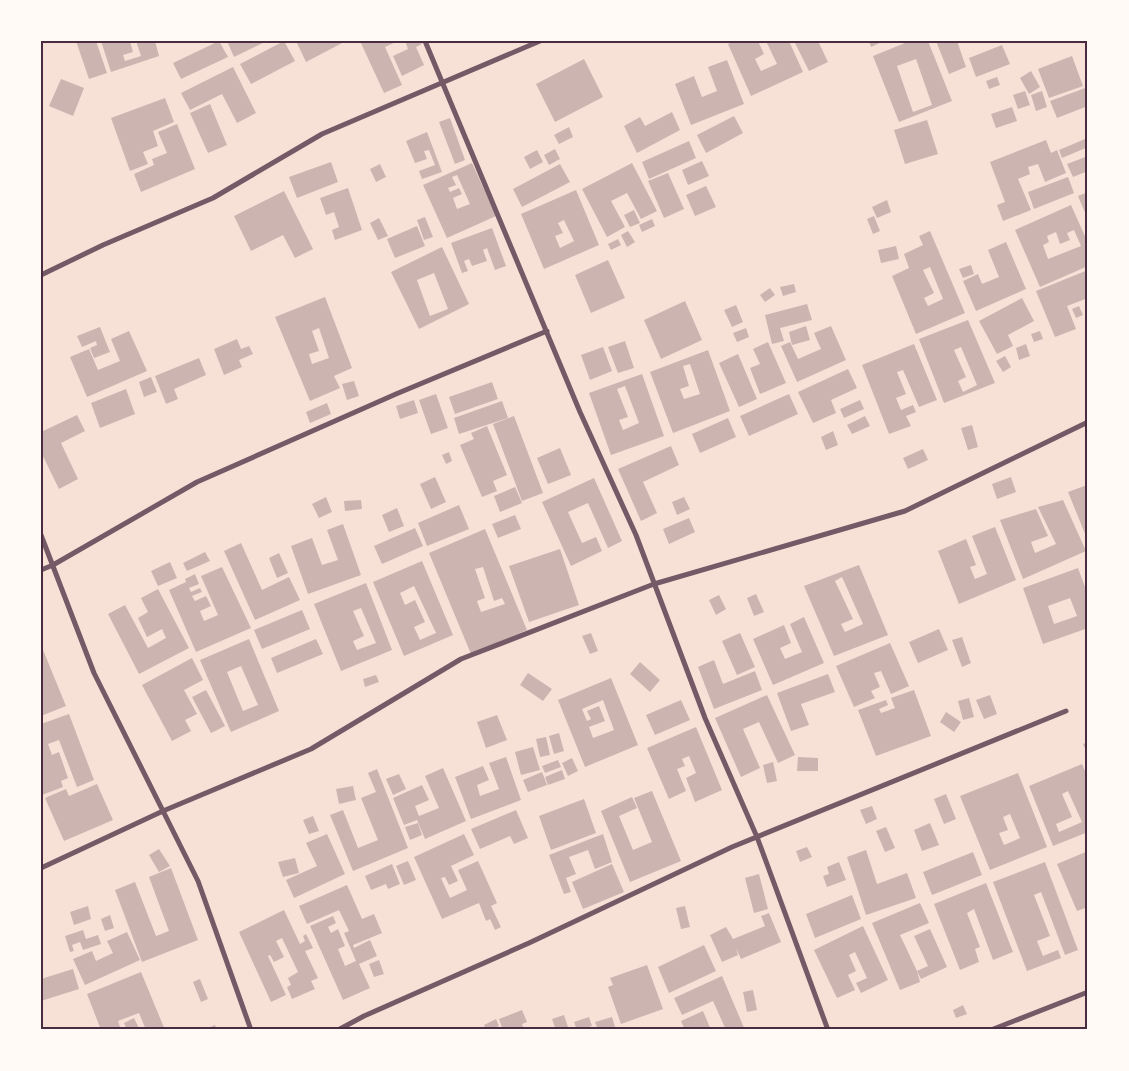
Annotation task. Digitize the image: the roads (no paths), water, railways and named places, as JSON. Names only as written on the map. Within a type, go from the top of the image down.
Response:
[{"type":"street","points":[[426,41],[580,412],[636,535],[705,718],[757,837],[828,1030]]},
{"type":"street","points":[[41,275],[103,245],[213,198],[322,134],[540,41]]},
{"type":"street","points":[[41,570],[53,565],[197,482],[396,394],[547,331]]},
{"type":"street","points":[[41,868],[162,810],[311,748],[461,659],[654,584],[905,511],[1088,422]]},
{"type":"street","points":[[41,535],[94,673],[198,881],[251,1030]]},
{"type":"street","points":[[338,1030],[364,1016],[530,943],[732,847],[1066,711]]},
{"type":"street","points":[[992,1030],[1088,992]]}]
